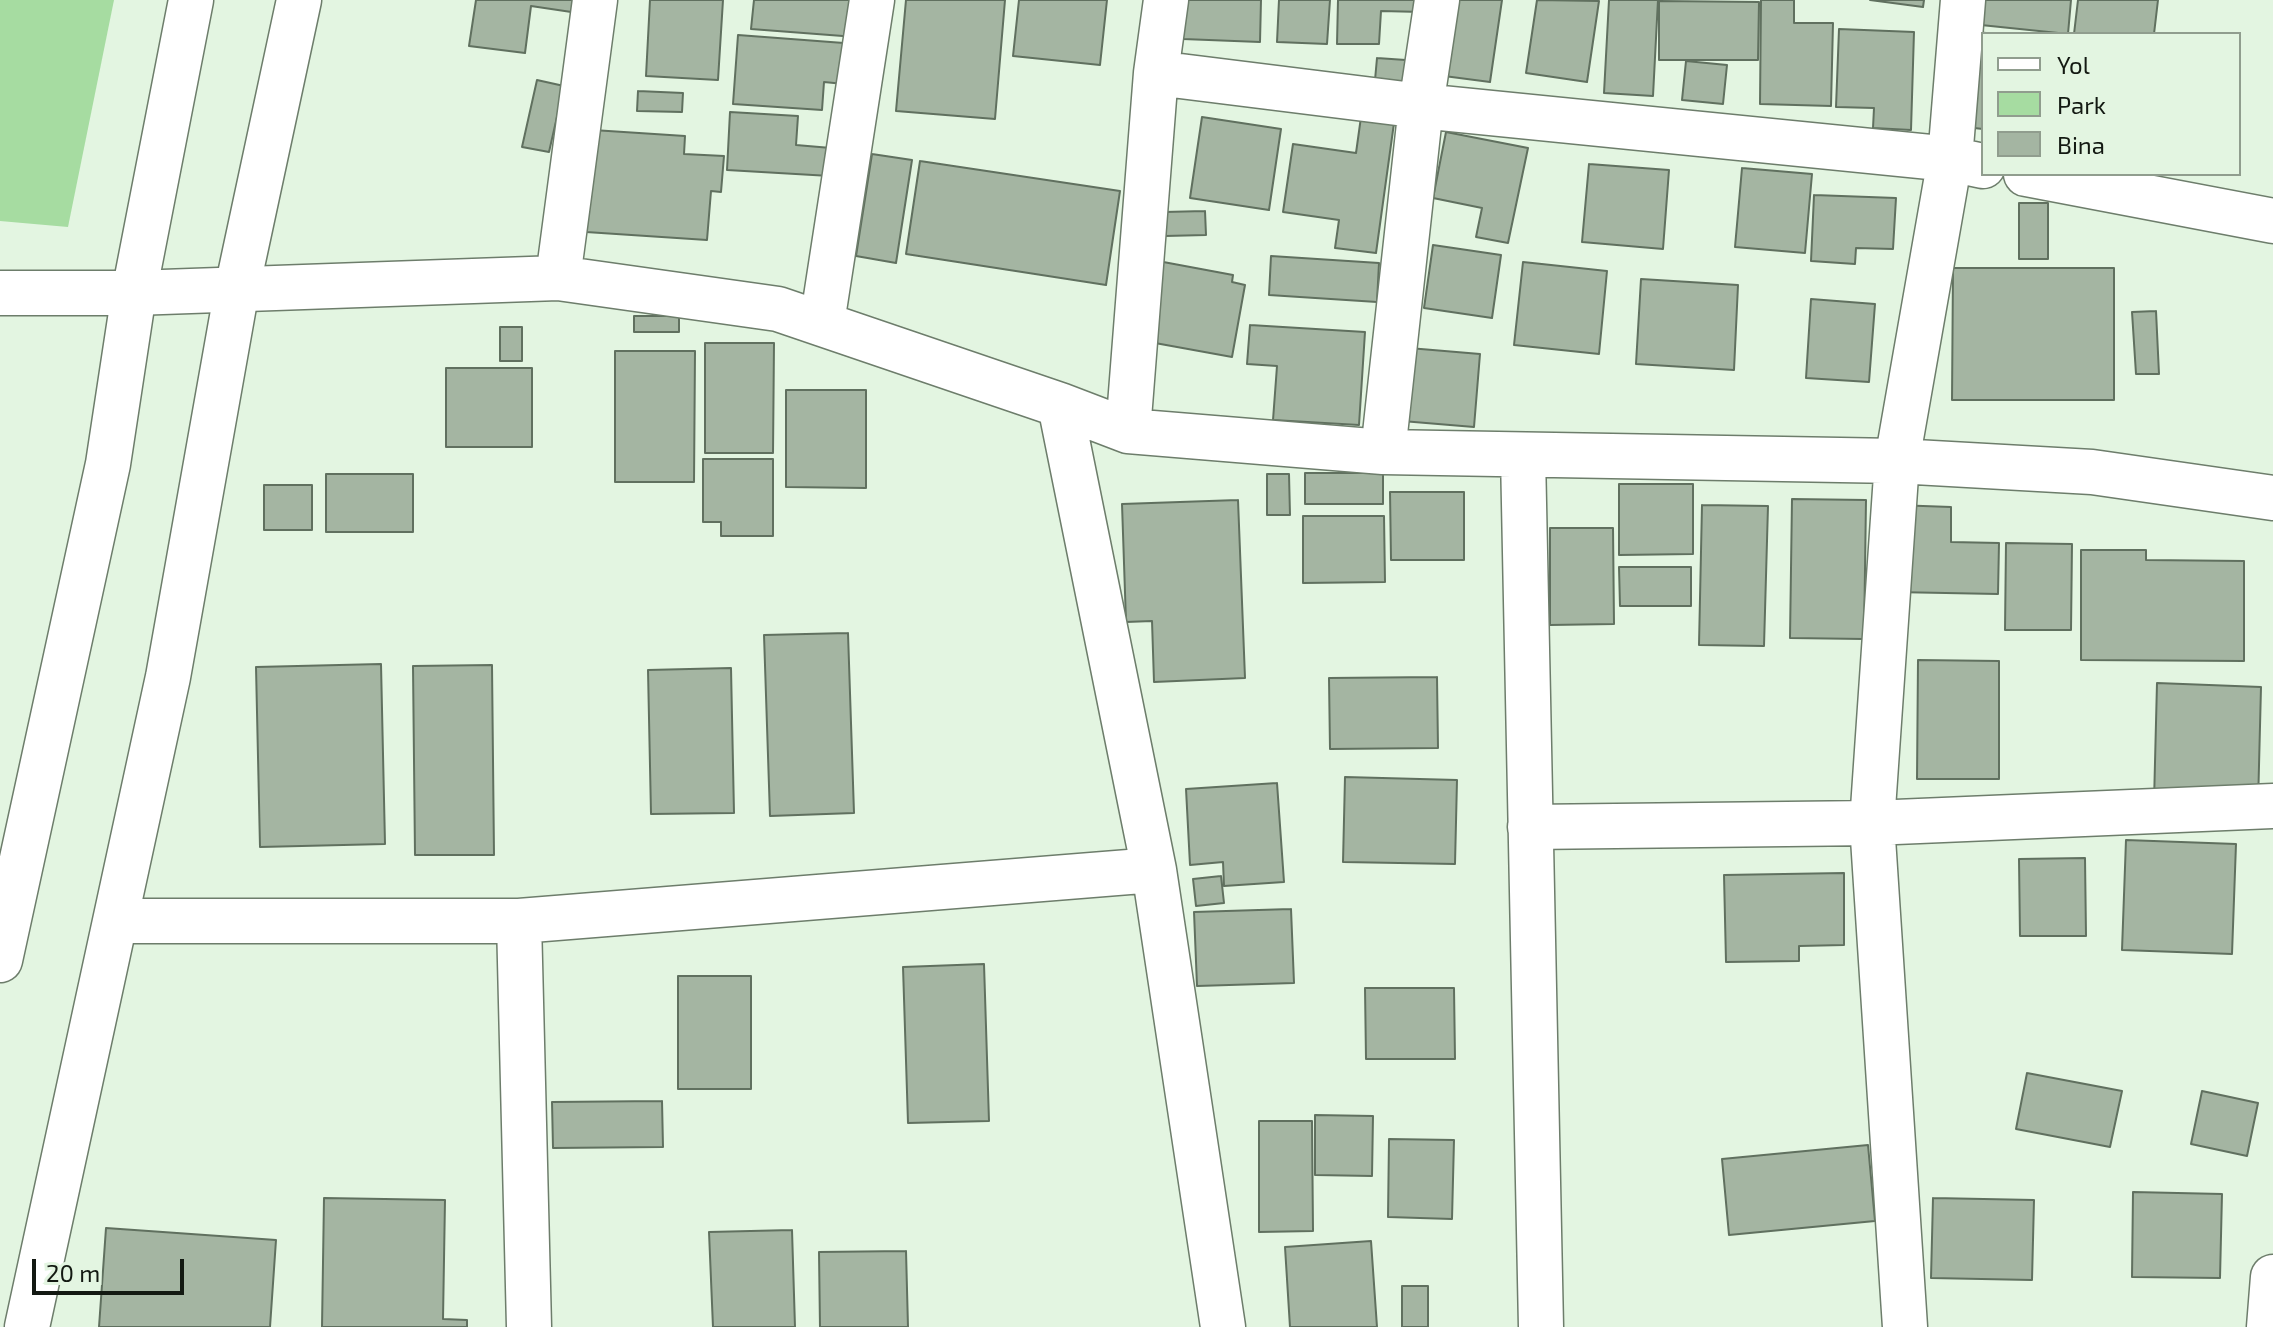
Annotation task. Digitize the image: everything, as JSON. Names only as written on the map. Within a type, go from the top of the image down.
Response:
[{"type":"street","points":[[0,960],[10,866],[108,464],[134,293],[191,0]]},
{"type":"street","points":[[27,1327],[168,677],[237,289],[299,0]]},
{"type":"street","points":[[558,278],[595,0]]},
{"type":"street","points":[[822,323],[872,0]]},
{"type":"street","points":[[1128,431],[1156,73],[1166,0]]},
{"type":"street","points":[[1383,452],[1421,106],[1437,0]]},
{"type":"street","points":[[1905,1327],[1872,823],[1897,461],[1966,163],[1963,0]]},
{"type":"street","points":[[1156,73],[1421,106],[1966,163]]},
{"type":"street","points":[[2037,176],[2273,221]]},
{"type":"street","points":[[0,293],[134,293],[558,278],[778,309],[1128,431],[1383,452],[1897,461],[2092,472],[2273,498]]},
{"type":"street","points":[[1060,405],[1154,870],[1223,1327]]},
{"type":"street","points":[[1523,455],[1541,1327]]},
{"type":"street","points":[[1530,827],[1872,823],[2273,806]]},
{"type":"street","points":[[117,921],[519,921],[1154,870]]},
{"type":"street","points":[[519,921],[529,1327]]},
{"type":"street","points":[[2269,1327],[2273,1277]]},
{"type":"green space","points":[[0,0],[114,0],[68,227],[0,221]]},
{"type":"building","points":[[476,0],[580,0],[578,13],[531,6],[525,53],[469,46]]},
{"type":"building","points":[[650,0],[723,0],[718,80],[646,76]]},
{"type":"building","points":[[754,0],[859,0],[856,37],[751,29]]},
{"type":"building","points":[[906,0],[1005,0],[995,119],[896,111]]},
{"type":"building","points":[[1019,0],[1107,0],[1100,65],[1013,56]]},
{"type":"building","points":[[1184,0],[1261,0],[1260,42],[1183,39]]},
{"type":"building","points":[[1279,0],[1330,0],[1327,44],[1277,42]]},
{"type":"building","points":[[1338,0],[1422,0],[1422,12],[1381,11],[1379,44],[1337,44]]},
{"type":"building","points":[[1455,0],[1502,0],[1490,82],[1444,76]]},
{"type":"building","points":[[1537,0],[1599,1],[1587,82],[1526,73]]},
{"type":"building","points":[[1609,0],[1658,0],[1653,96],[1604,93]]},
{"type":"building","points":[[1761,0],[1794,0],[1794,23],[1833,23],[1831,106],[1760,104]]},
{"type":"building","points":[[1870,0],[1924,0],[1923,7]]},
{"type":"building","points":[[1983,0],[2071,0],[2068,32],[1981,25]]},
{"type":"building","points":[[2078,0],[2158,0],[2154,32],[2074,32]]},
{"type":"building","points":[[1659,1],[1759,2],[1758,60],[1659,60]]},
{"type":"building","points":[[1839,29],[1914,32],[1911,130],[1873,128],[1874,108],[1836,107]]},
{"type":"building","points":[[1977,32],[1981,32],[1981,129],[1965,127]]},
{"type":"building","points":[[738,35],[857,44],[854,85],[824,82],[822,110],[733,104]]},
{"type":"building","points":[[1377,58],[1420,61],[1417,93],[1374,91]]},
{"type":"building","points":[[1686,61],[1727,65],[1723,104],[1682,100]]},
{"type":"building","points":[[537,80],[564,86],[549,152],[522,147]]},
{"type":"building","points":[[638,91],[683,93],[682,112],[637,111]]},
{"type":"building","points":[[730,112],[798,116],[796,145],[831,148],[830,176],[727,170]]},
{"type":"building","points":[[1202,117],[1281,129],[1269,210],[1190,198]]},
{"type":"building","points":[[1361,117],[1394,123],[1376,253],[1335,248],[1339,220],[1283,212],[1293,144],[1356,153]]},
{"type":"building","points":[[593,130],[685,136],[684,154],[724,156],[721,192],[711,191],[707,240],[586,232]]},
{"type":"building","points":[[1446,132],[1528,148],[1508,243],[1476,237],[1482,208],[1433,198]]},
{"type":"building","points":[[872,154],[912,160],[896,263],[856,256]]},
{"type":"building","points":[[920,161],[1120,191],[1106,285],[906,254]]},
{"type":"building","points":[[1589,164],[1669,170],[1663,249],[1582,242]]},
{"type":"building","points":[[1742,168],[1812,174],[1805,253],[1735,247]]},
{"type":"building","points":[[1814,195],[1896,198],[1893,249],[1856,248],[1855,264],[1811,261]]},
{"type":"building","points":[[2019,203],[2048,203],[2048,259],[2019,259]]},
{"type":"building","points":[[1205,211],[1206,235],[1165,236],[1164,212]]},
{"type":"building","points":[[1433,245],[1501,255],[1492,318],[1424,308]]},
{"type":"building","points":[[1271,256],[1379,263],[1377,302],[1269,295]]},
{"type":"building","points":[[1158,261],[1233,275],[1232,282],[1245,285],[1232,357],[1144,341]]},
{"type":"building","points":[[1523,262],[1607,271],[1599,354],[1514,345]]},
{"type":"building","points":[[1953,268],[2114,268],[2114,400],[1952,400]]},
{"type":"building","points":[[1641,279],[1738,285],[1734,370],[1636,364]]},
{"type":"building","points":[[1811,299],[1875,304],[1869,382],[1806,378]]},
{"type":"building","points":[[2156,311],[2159,374],[2136,374],[2132,312]]},
{"type":"building","points":[[634,316],[679,316],[679,332],[634,332]]},
{"type":"building","points":[[1250,325],[1365,332],[1359,425],[1273,420],[1277,366],[1247,364]]},
{"type":"building","points":[[500,327],[522,327],[522,361],[500,361]]},
{"type":"building","points":[[705,343],[774,343],[773,453],[705,453]]},
{"type":"building","points":[[1409,348],[1480,354],[1474,427],[1402,421]]},
{"type":"building","points":[[615,351],[695,351],[694,482],[615,482]]},
{"type":"building","points":[[446,368],[532,368],[532,447],[446,447]]},
{"type":"building","points":[[786,390],[866,390],[866,488],[786,487]]},
{"type":"building","points":[[703,459],[773,459],[773,536],[721,536],[721,522],[703,522]]},
{"type":"building","points":[[1305,473],[1383,473],[1383,504],[1305,504]]},
{"type":"building","points":[[326,474],[413,474],[413,532],[326,532]]},
{"type":"building","points":[[1267,474],[1289,474],[1290,515],[1267,515]]},
{"type":"building","points":[[1619,484],[1693,484],[1693,554],[1619,555]]},
{"type":"building","points":[[264,485],[312,485],[312,530],[264,530]]},
{"type":"building","points":[[1390,492],[1464,492],[1464,560],[1391,560]]},
{"type":"building","points":[[1792,499],[1866,500],[1864,639],[1790,638]]},
{"type":"building","points":[[1238,500],[1245,678],[1154,682],[1152,621],[1126,622],[1122,504]]},
{"type":"building","points":[[1702,505],[1768,506],[1764,646],[1699,645]]},
{"type":"building","points":[[1895,505],[1951,507],[1951,542],[1999,543],[1998,594],[1893,592]]},
{"type":"building","points":[[1303,516],[1384,516],[1385,582],[1303,583]]},
{"type":"building","points":[[1550,528],[1613,528],[1614,624],[1550,625]]},
{"type":"building","points":[[2006,543],[2072,544],[2071,630],[2005,630]]},
{"type":"building","points":[[2081,550],[2146,550],[2146,560],[2244,561],[2244,661],[2081,660]]},
{"type":"building","points":[[1619,567],[1691,567],[1691,606],[1620,606]]},
{"type":"building","points":[[848,633],[854,813],[770,816],[764,635]]},
{"type":"building","points":[[1918,660],[1999,661],[1999,779],[1917,779]]},
{"type":"building","points":[[381,664],[385,844],[260,847],[256,667]]},
{"type":"building","points":[[492,665],[494,855],[415,855],[413,666]]},
{"type":"building","points":[[731,668],[734,813],[651,814],[648,670]]},
{"type":"building","points":[[1437,677],[1438,748],[1330,749],[1329,678]]},
{"type":"building","points":[[2157,683],[2261,687],[2258,805],[2154,802]]},
{"type":"building","points":[[1345,777],[1457,780],[1455,864],[1343,862]]},
{"type":"building","points":[[1277,783],[1284,882],[1224,886],[1223,862],[1190,865],[1186,789]]},
{"type":"building","points":[[2126,840],[2236,844],[2232,954],[2122,950]]},
{"type":"building","points":[[2085,858],[2086,936],[2020,936],[2019,859]]},
{"type":"building","points":[[1844,873],[1844,945],[1799,946],[1799,961],[1726,962],[1724,875]]},
{"type":"building","points":[[1221,876],[1224,903],[1196,906],[1193,879]]},
{"type":"building","points":[[1291,909],[1294,983],[1197,986],[1194,912]]},
{"type":"building","points":[[984,964],[989,1121],[908,1123],[903,967]]},
{"type":"building","points":[[678,976],[751,976],[751,1089],[678,1089]]},
{"type":"building","points":[[1365,988],[1454,988],[1455,1059],[1366,1059]]},
{"type":"building","points":[[2027,1073],[2122,1091],[2110,1147],[2016,1129]]},
{"type":"building","points":[[2202,1091],[2258,1103],[2247,1156],[2191,1144]]},
{"type":"building","points":[[662,1101],[663,1147],[553,1148],[552,1102]]},
{"type":"building","points":[[1315,1115],[1373,1116],[1372,1176],[1315,1175]]},
{"type":"building","points":[[1259,1121],[1312,1121],[1313,1231],[1259,1232]]},
{"type":"building","points":[[1389,1139],[1454,1140],[1452,1219],[1388,1217]]},
{"type":"building","points":[[1868,1145],[1875,1221],[1729,1235],[1722,1159]]},
{"type":"building","points":[[2133,1192],[2222,1194],[2220,1278],[2132,1277]]},
{"type":"building","points":[[324,1198],[445,1200],[443,1319],[467,1320],[467,1327],[322,1327]]},
{"type":"building","points":[[1933,1198],[2034,1200],[2032,1280],[1931,1278]]},
{"type":"building","points":[[106,1228],[276,1240],[270,1327],[99,1327]]},
{"type":"building","points":[[792,1230],[795,1327],[713,1327],[709,1232]]},
{"type":"building","points":[[1371,1241],[1377,1327],[1290,1327],[1285,1247]]},
{"type":"building","points":[[906,1251],[908,1327],[820,1327],[819,1252]]},
{"type":"building","points":[[1402,1286],[1428,1286],[1428,1327],[1402,1327]]}]
